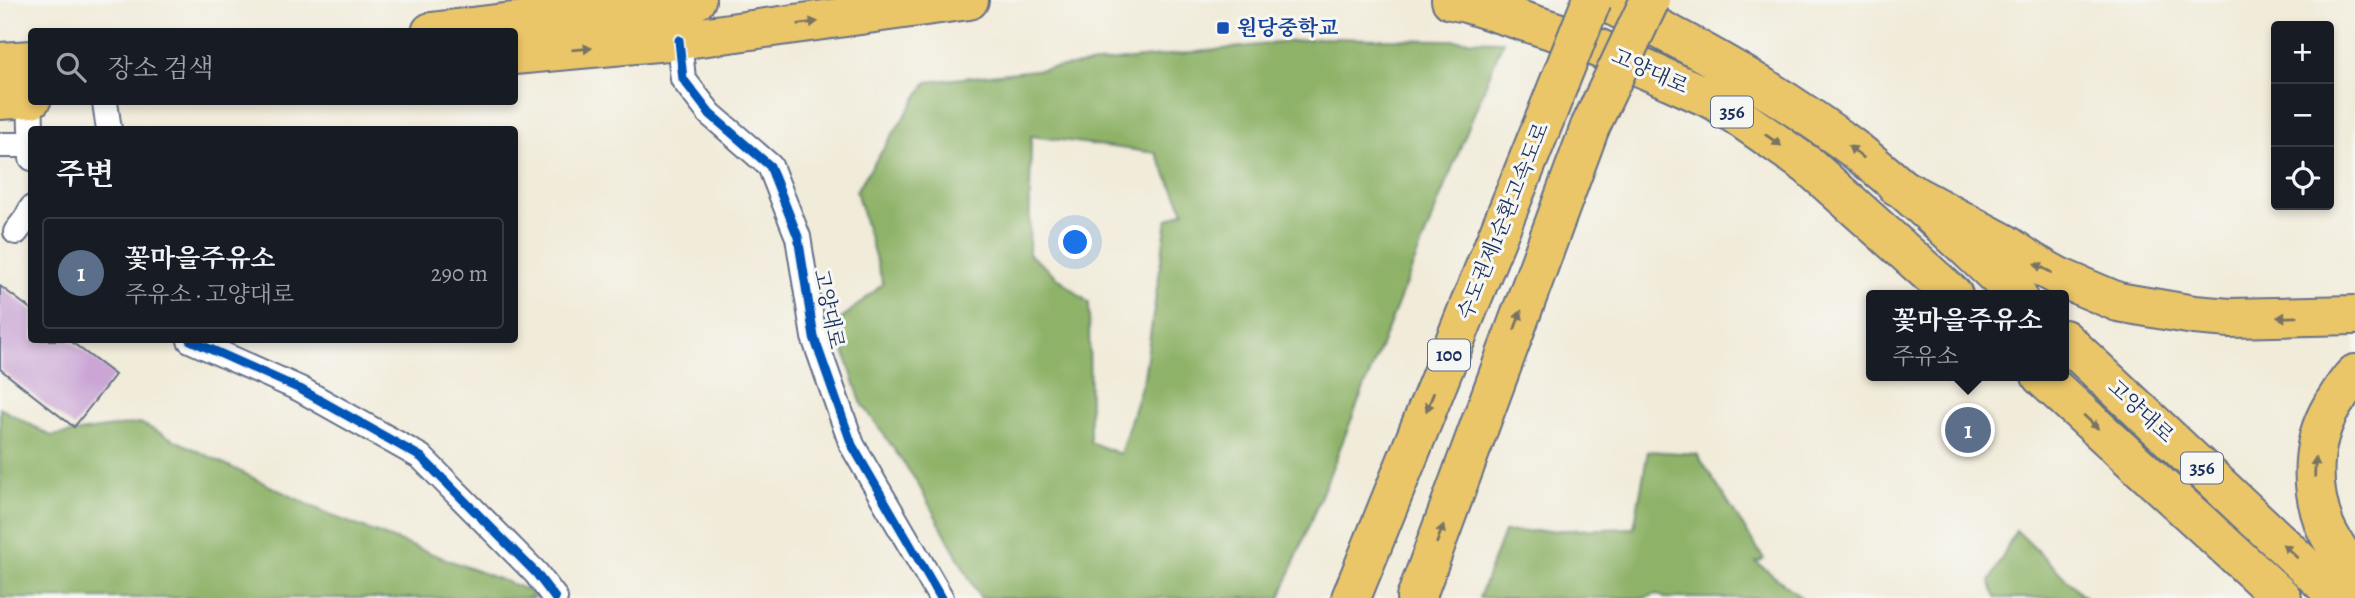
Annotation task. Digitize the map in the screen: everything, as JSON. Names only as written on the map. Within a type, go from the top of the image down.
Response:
[{"type":"main road","points":[[464,28],[696,0]]},
{"type":"main road","points":[[518,55],[679,40],[969,0]]},
{"type":"main road","name":"고양대로","points":[[1451,0],[1466,2],[1573,37],[1716,101],[1809,166],[1947,290]]},
{"type":"main road","name":"수도권제1순환고속도로","points":[[1351,598],[1592,0]]},
{"type":"main road","name":"고양대로","points":[[1601,0],[1650,23],[1821,125],[1897,186],[2011,290]]},
{"type":"main road","name":"100","points":[[1416,598],[1590,127],[1650,0]]},
{"type":"main road","points":[[0,62],[28,60]]},
{"type":"main road","points":[[1897,186],[2004,243],[2059,277],[2118,302],[2194,315],[2230,318],[2355,315]]},
{"type":"main road","name":"고양대로","points":[[2069,345],[2339,598]]},
{"type":"main road","points":[[2355,374],[2326,414],[2318,438],[2314,467],[2315,491],[2325,525],[2355,575]]},
{"type":"main road","name":"고양대로","points":[[2046,381],[2282,598]]},
{"type":"street","name":"고양대로","points":[[679,40],[683,79],[710,114],[770,166],[797,237],[814,337],[852,445],[941,598]]},
{"type":"street","points":[[20,99],[28,132]]},
{"type":"street","points":[[104,105],[107,126]]},
{"type":"street","points":[[0,145],[28,145]]},
{"type":"street","points":[[16,232],[28,215]]},
{"type":"street","points":[[197,343],[300,389],[421,457],[536,573],[555,598]]},
{"type":"green space","points":[[1323,38],[1503,41],[1280,598],[980,598],[917,482],[861,402],[835,324],[883,284],[856,191],[927,82]],"holes":[[[1031,136],[1156,153],[1184,211],[1167,220],[1144,377],[1120,454],[1090,442],[1089,303],[1029,254]]]},
{"type":"green space","points":[[0,408],[51,436],[140,423],[332,516],[528,590],[534,598],[0,598]]},
{"type":"green space","points":[[1648,451],[1697,454],[1764,559],[1756,562],[1802,598],[1665,598],[1657,594],[1644,598],[1479,598],[1504,532],[1634,528]]},
{"type":"green space","points":[[2016,530],[2086,598],[1996,598],[1990,581]]},
{"type":"building","points":[[0,286],[28,307],[28,343],[73,343],[115,375],[74,427],[0,369]]},
{"type":"cycle path","points":[[679,40],[683,79],[710,114],[770,166],[798,237],[814,337],[852,445],[941,598]]},
{"type":"cycle path","points":[[197,343],[300,389],[421,457],[536,573],[555,598]]},
{"type":"place","name":"원당중학교","points":[[1223,28]]},
{"type":"place","name":"꽃마을주유소","points":[[1968,430]]}]
